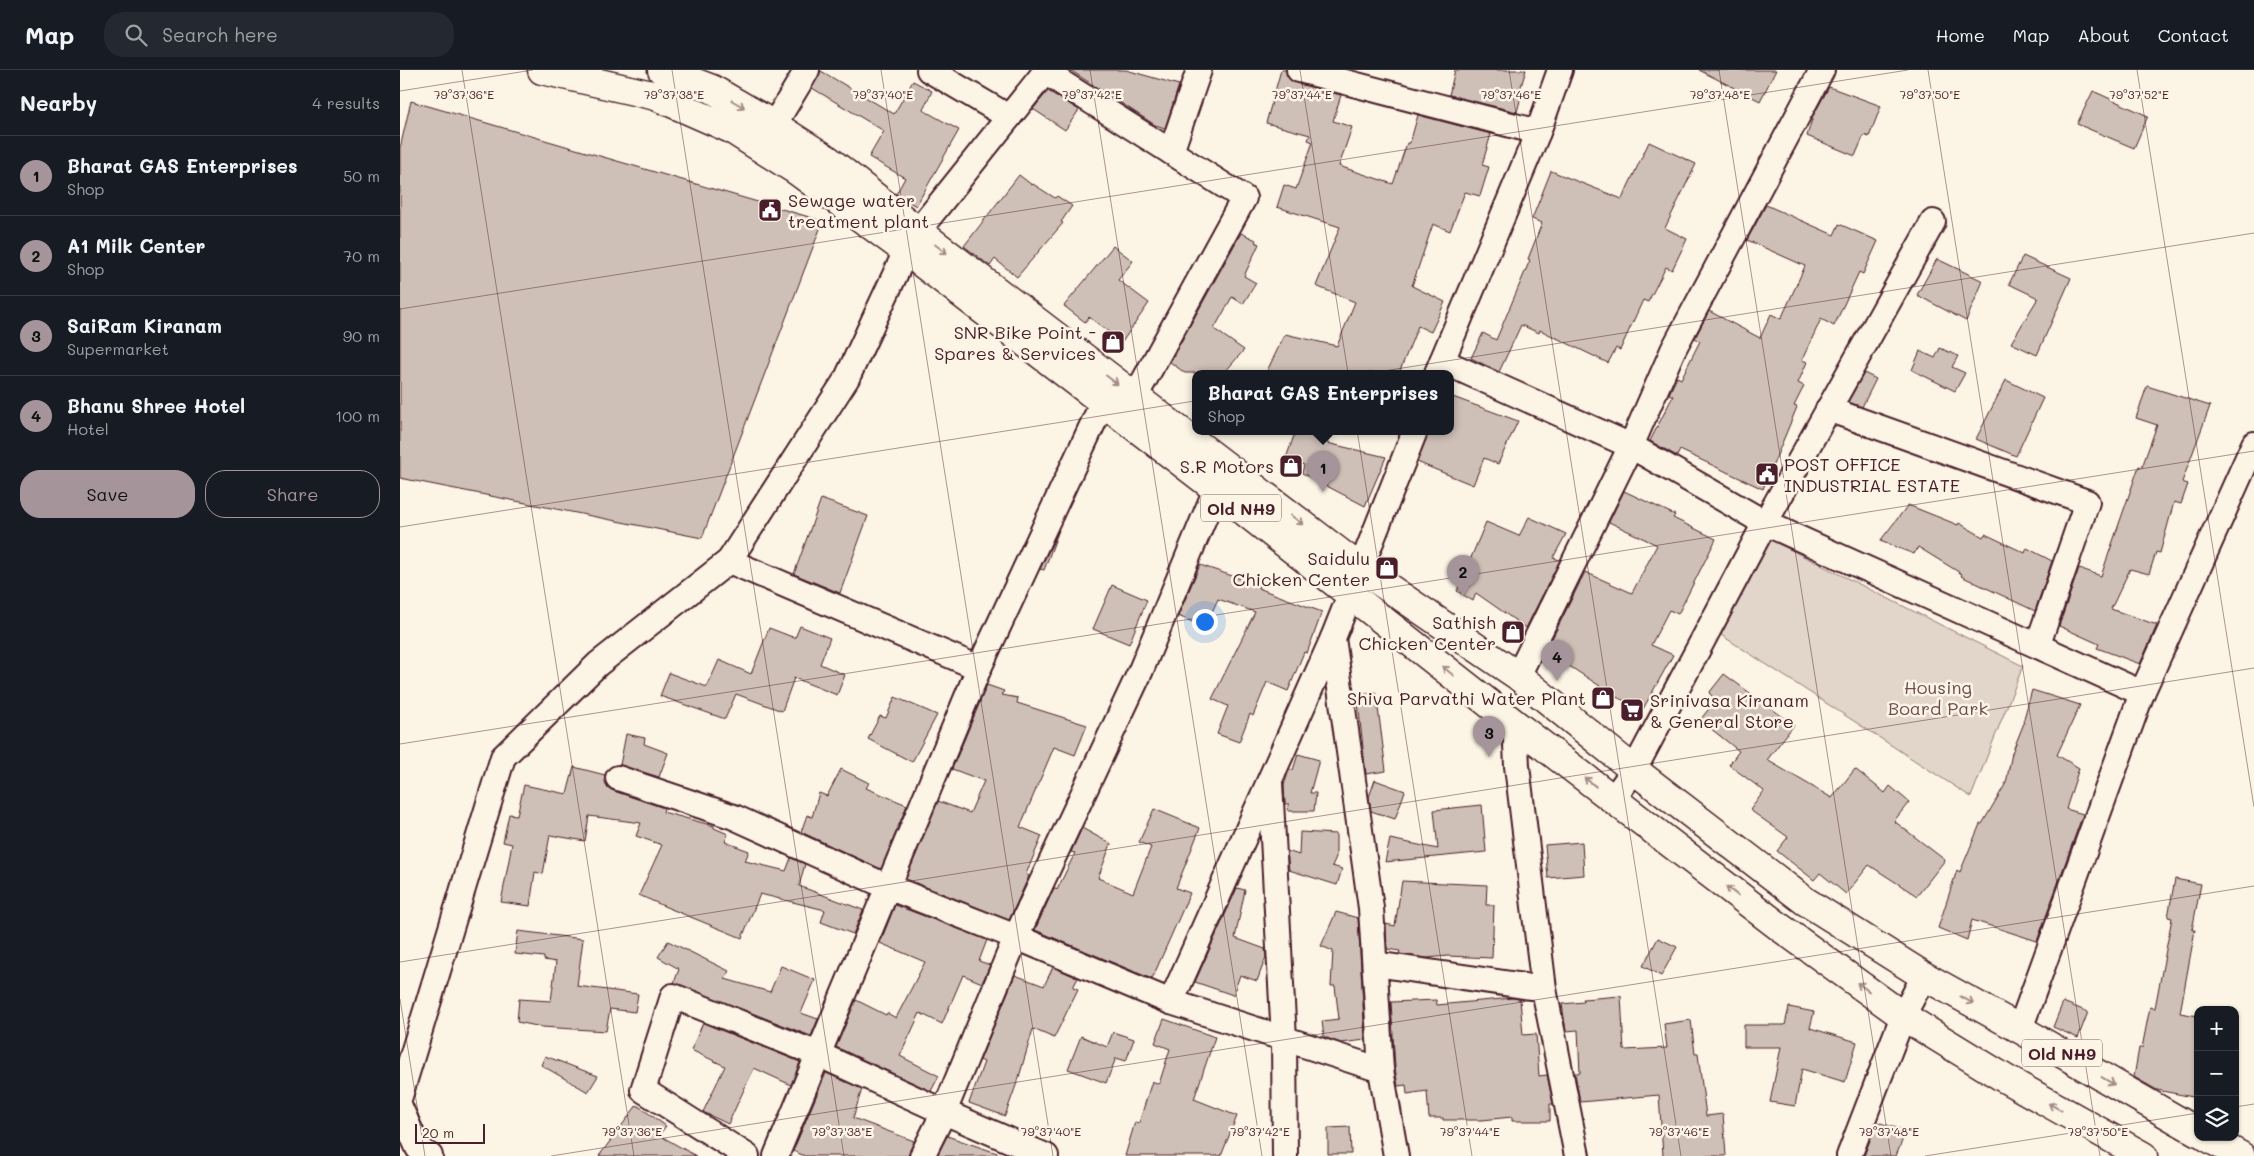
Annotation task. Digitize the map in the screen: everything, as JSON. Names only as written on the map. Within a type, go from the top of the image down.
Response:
[{"type":"main road","name":"Old NH9","points":[[542,70],[656,96],[731,129],[797,172],[912,241],[1135,397],[1356,581],[1515,724],[1781,928],[1903,1016],[2004,1078],[2143,1156]]},
{"type":"main road","name":"Old NH9","points":[[662,70],[712,88],[774,124],[827,159],[912,241],[1103,402],[1216,489],[1356,581],[1518,676],[1634,770],[1805,901],[1924,976],[2194,1130]]},
{"type":"main road","points":[[2214,1141],[2241,1156]]},
{"type":"street","points":[[774,124],[808,70]]},
{"type":"street","points":[[929,70],[1009,117]]},
{"type":"street","points":[[1171,152],[1199,70]]},
{"type":"street","points":[[1299,70],[1538,132]]},
{"type":"street","points":[[1440,367],[1538,132],[1560,70]]},
{"type":"street","points":[[1518,676],[1631,446],[1673,350],[1822,70]]},
{"type":"street","points":[[400,1096],[504,757],[598,664],[729,561],[847,378],[912,241],[1045,71],[1244,198],[1135,397]]},
{"type":"street","points":[[1613,799],[1634,770],[1828,408],[1933,222]]},
{"type":"street","points":[[1454,373],[1631,446],[1765,524],[2038,644],[2142,693]]},
{"type":"street","points":[[776,1156],[979,668],[1103,402]]},
{"type":"street","points":[[1828,408],[2087,502],[2038,644]]},
{"type":"street","points":[[1171,1002],[1333,638],[1413,435]]},
{"type":"street","points":[[2020,1029],[2142,693],[2254,444]]},
{"type":"street","points":[[922,1156],[944,1112],[1016,937],[1141,670],[1216,489]]},
{"type":"street","points":[[729,561],[979,668]]},
{"type":"street","points":[[1333,638],[1371,908],[1381,1070],[1396,1156]]},
{"type":"street","points":[[1515,724],[1517,766],[1544,989],[1577,1156]]},
{"type":"street","points":[[618,778],[734,817],[888,887],[1016,937],[1171,1002],[1381,1070]]},
{"type":"street","points":[[1270,780],[1284,1039],[1285,1156]]},
{"type":"street","points":[[1375,964],[1544,989]]},
{"type":"street","points":[[1849,1156],[1903,1016],[1924,976]]},
{"type":"street","points":[[747,1156],[643,1090],[673,996],[820,1054],[944,1112],[1046,1156]]},
{"type":"street","points":[[400,1107],[418,1148],[430,1156]]},
{"type":"green space","name":"Housing Board Park","points":[[1771,540],[2023,666],[1971,797],[1721,635]]},
{"type":"building","points":[[1070,70],[1126,70],[1179,85],[1165,128],[1155,125]]},
{"type":"building","points":[[1281,70],[1286,70],[1289,79],[1295,83],[1341,95],[1333,121],[1352,127],[1339,166],[1393,184],[1407,143],[1410,143],[1418,115],[1491,134],[1482,165],[1489,167],[1480,196],[1465,192],[1450,231],[1433,224],[1412,286],[1445,302],[1431,332],[1418,326],[1400,370],[1267,370],[1285,334],[1337,346],[1355,302],[1316,286],[1340,227],[1277,207],[1284,185],[1296,189],[1313,142],[1308,140],[1310,135],[1266,123]]},
{"type":"building","points":[[1455,70],[1526,70],[1519,93],[1522,93],[1517,112],[1449,95]]},
{"type":"building","points":[[1699,70],[1776,70],[1760,101]]},
{"type":"building","points":[[821,71],[894,114],[913,81],[932,91],[923,110],[959,130],[916,206],[896,194],[905,178],[869,157],[884,131],[812,88]]},
{"type":"building","points":[[1829,87],[1881,106],[1869,137],[1864,135],[1855,156],[1807,136],[1813,116]]},
{"type":"building","points":[[1048,91],[1079,110],[1065,130],[1033,109]]},
{"type":"building","points":[[2093,91],[2148,116],[2134,148],[2077,124]]},
{"type":"building","points":[[411,101],[823,221],[702,538],[400,478],[400,148]]},
{"type":"building","points":[[1649,142],[1696,164],[1665,228],[1687,239],[1672,270],[1666,267],[1648,302],[1643,300],[1620,350],[1616,348],[1608,363],[1540,330],[1539,333],[1521,325],[1499,372],[1471,358],[1483,333],[1496,340],[1530,260],[1528,259],[1542,223],[1532,219],[1551,171],[1622,199]]},
{"type":"building","points":[[1019,175],[1032,185],[1055,198],[1057,196],[1072,206],[1061,222],[1063,223],[1017,277],[995,259],[990,266],[964,246]]},
{"type":"building","points":[[1766,205],[1834,235],[1839,224],[1878,241],[1863,274],[1859,272],[1834,326],[1821,319],[1802,360],[1807,362],[1798,383],[1804,386],[1794,406],[1797,407],[1763,489],[1680,450],[1677,456],[1650,441],[1673,396],[1669,394],[1677,377],[1681,379],[1700,341],[1695,338],[1709,311],[1760,338],[1771,314],[1781,319],[1805,266],[1747,240]]},
{"type":"building","points":[[1241,233],[1256,240],[1255,242],[1259,244],[1244,276],[1256,283],[1243,304],[1232,297],[1214,329],[1244,350],[1227,370],[1192,370],[1192,373],[1185,373],[1170,362]]},
{"type":"building","points":[[1113,246],[1133,261],[1118,280],[1149,303],[1122,342],[1089,317],[1085,322],[1064,306]]},
{"type":"building","points":[[2023,256],[2071,278],[2037,355],[2011,343],[2038,298],[2009,284]]},
{"type":"building","points":[[1937,259],[1983,281],[1966,321],[1917,295]]},
{"type":"building","points":[[1940,348],[1958,356],[1952,367],[1965,373],[1955,391],[1912,370],[1920,351],[1935,358]]},
{"type":"building","points":[[1864,373],[1876,379],[1862,407],[1848,402]]},
{"type":"building","points":[[2006,380],[2043,398],[2016,456],[1976,439]]},
{"type":"building","points":[[2147,386],[2210,406],[2182,482],[2188,484],[2181,504],[2174,502],[2160,553],[2156,552],[2149,574],[2130,569],[2111,609],[2157,625],[2140,664],[2097,648],[2099,644],[2059,626],[2079,568],[2101,576],[2139,466],[2142,467],[2157,425],[2136,418]]},
{"type":"building","points":[[1454,397],[1518,421],[1498,464],[1484,458],[1473,485],[1417,462],[1427,435],[1454,435]]},
{"type":"building","points":[[1294,435],[1329,437],[1327,443],[1386,457],[1365,506],[1302,473],[1304,465],[1286,458]]},
{"type":"building","points":[[1624,491],[1675,515],[1673,518],[1716,539],[1678,614],[1669,610],[1651,645],[1673,655],[1643,709],[1598,689],[1600,686],[1546,651],[1585,572],[1632,593],[1657,545],[1609,522]]},
{"type":"building","points":[[821,499],[868,516],[840,593],[794,574]]},
{"type":"building","points":[[1908,505],[1958,525],[1959,523],[1983,537],[1985,534],[2025,553],[2027,548],[2052,561],[2035,611],[1961,576],[1962,574],[1918,547],[1914,554],[1880,541]]},
{"type":"building","points":[[1529,517],[1566,534],[1553,558],[1560,560],[1526,628],[1476,593],[1473,601],[1457,591],[1486,522],[1519,536]]},
{"type":"building","points":[[1059,530],[1044,570],[1040,569]]},
{"type":"building","points":[[1200,565],[1259,585],[1258,588],[1322,612],[1307,653],[1304,652],[1288,691],[1267,682],[1253,716],[1250,714],[1239,742],[1217,734],[1228,706],[1212,699],[1255,612],[1218,599],[1205,627],[1178,616]]},
{"type":"building","points":[[1112,585],[1147,600],[1129,644],[1093,629]]},
{"type":"building","points":[[800,626],[830,638],[820,664],[845,675],[837,695],[794,678],[782,711],[736,694],[725,719],[660,696],[669,673],[707,687],[719,660],[751,674],[769,628],[795,638]]},
{"type":"building","points":[[1724,674],[1794,725],[1767,760],[1832,798],[1855,769],[1885,793],[1890,786],[1909,802],[1894,821],[1945,860],[1917,896],[1869,865],[1846,894],[1820,873],[1814,880],[1777,851],[1788,837],[1750,810],[1764,791],[1729,765],[1739,751],[1700,720],[1716,700],[1709,693]]},
{"type":"building","points":[[987,685],[1004,691],[1002,695],[1018,698],[1017,703],[1087,725],[1075,755],[1054,747],[1020,827],[1042,836],[1026,874],[1029,876],[1009,920],[906,879],[938,801],[970,813],[984,781],[952,769]]},
{"type":"building","points":[[2032,690],[2080,705],[2057,755],[2079,768],[2066,809],[2083,814],[2037,941],[1972,920],[1967,940],[1938,928],[1957,870],[1960,872],[1980,824],[1982,824],[2006,783],[2012,753],[2024,723]]},
{"type":"building","points":[[1376,692],[1386,771],[1366,774],[1357,694]]},
{"type":"building","points":[[895,697],[937,715],[912,762],[868,739],[880,716],[886,718]]},
{"type":"building","points":[[626,734],[645,738],[644,744],[668,753],[659,777],[620,765]]},
{"type":"building","points":[[1298,754],[1319,760],[1310,793],[1316,793],[1314,811],[1288,811],[1289,804],[1285,804],[1284,785],[1289,770],[1293,770]]},
{"type":"building","points":[[574,767],[605,775],[607,787],[664,808],[663,812],[714,826],[714,828],[728,834],[725,842],[749,851],[745,861],[786,871],[791,858],[805,864],[799,886],[863,910],[853,934],[821,922],[825,910],[760,894],[742,938],[639,895],[662,845],[636,836],[641,823],[589,816],[585,841],[550,835],[543,874],[535,872],[530,906],[501,902],[512,844],[503,842],[509,814],[517,815],[524,785],[567,794]]},
{"type":"building","points":[[841,769],[869,783],[866,788],[907,805],[881,869],[801,832],[807,815],[812,817],[819,793],[827,796]]},
{"type":"building","points":[[1375,780],[1405,791],[1395,819],[1371,811],[1369,797]]},
{"type":"building","points":[[1482,805],[1486,852],[1385,862],[1390,839],[1438,849],[1434,810]]},
{"type":"building","points":[[1154,809],[1200,828],[1176,888],[1190,893],[1152,979],[1035,930],[1054,888],[1057,890],[1075,853],[1071,852],[1082,828],[1111,844],[1098,878],[1133,893],[1151,847],[1139,842]]},
{"type":"building","points":[[1300,832],[1336,834],[1336,857],[1332,866],[1342,869],[1337,885],[1289,870],[1287,851],[1299,855]]},
{"type":"building","points":[[1582,842],[1584,875],[1548,878],[1545,845]]},
{"type":"building","points":[[2175,879],[2201,884],[2180,1013],[2194,1015],[2194,1097],[2157,1090],[2134,1077],[2139,1048],[2142,1048],[2150,1007],[2155,1008],[2172,918],[2168,917]]},
{"type":"building","points":[[1402,881],[1487,885],[1486,905],[1494,905],[1492,958],[1448,956],[1427,958],[1399,954],[1400,951],[1387,949],[1386,924],[1395,926]]},
{"type":"building","points":[[1237,888],[1245,890],[1235,938],[1265,949],[1266,957],[1257,981],[1240,975],[1233,995],[1195,982]]},
{"type":"building","points":[[895,905],[987,940],[979,961],[990,965],[982,983],[963,975],[942,1024],[920,1013],[900,1056],[939,1076],[931,1091],[836,1047],[856,1000],[896,1018],[925,962],[880,943]]},
{"type":"building","points":[[1336,912],[1358,918],[1365,1040],[1341,1043],[1324,1037],[1322,1021],[1339,1019],[1335,986],[1331,986],[1333,951],[1321,946]]},
{"type":"building","points":[[518,931],[583,939],[577,986],[638,994],[635,1012],[610,1009],[606,1031],[542,1027],[517,1022],[519,999],[551,1001],[556,962],[544,960],[544,957],[515,954]]},
{"type":"building","points":[[1658,938],[1677,947],[1661,976],[1643,966]]},
{"type":"building","points":[[668,941],[729,971],[725,979],[770,992],[781,966],[815,980],[801,1013],[818,1019],[811,1036],[674,983],[679,969],[658,957]]},
{"type":"building","points":[[1053,967],[1078,978],[1073,987],[1078,989],[1054,1038],[1033,1029],[1005,1116],[969,1103],[984,1062],[980,1060],[1015,975],[1044,986]]},
{"type":"building","points":[[1621,996],[1624,1050],[1667,1048],[1664,1024],[1691,1020],[1695,1054],[1698,1054],[1706,1116],[1723,1114],[1726,1156],[1663,1156],[1659,1095],[1580,1102],[1575,1073],[1580,1073],[1578,1030],[1566,1031],[1562,1004],[1584,1002],[1583,999]]},
{"type":"building","points":[[1513,998],[1520,999],[1523,1035],[1536,1034],[1539,1076],[1547,1075],[1553,1104],[1550,1104],[1550,1121],[1512,1121],[1512,1117],[1482,1120],[1429,1118],[1427,1091],[1407,1094],[1406,1085],[1398,1086],[1391,1002],[1436,1000],[1437,1005]]},
{"type":"building","points":[[2063,1002],[2088,1012],[2078,1038],[2053,1027]]},
{"type":"building","points":[[1789,1007],[1814,1012],[1810,1028],[1857,1042],[1845,1082],[1802,1069],[1795,1106],[1770,1102],[1781,1047],[1744,1047],[1744,1025],[1785,1025]]},
{"type":"building","points":[[1164,1019],[1215,1037],[1194,1099],[1237,1116],[1221,1156],[1125,1156],[1135,1122],[1139,1123],[1152,1081],[1159,1084],[1170,1049],[1155,1043]]},
{"type":"building","points":[[703,1023],[800,1062],[791,1085],[754,1068],[728,1124],[703,1112],[725,1066],[691,1050]]},
{"type":"building","points":[[1113,1032],[1134,1039],[1126,1061],[1116,1058],[1106,1083],[1068,1069],[1081,1036],[1107,1047]]},
{"type":"building","points":[[545,1056],[598,1076],[588,1092],[541,1065]]},
{"type":"building","points":[[826,1073],[862,1089],[853,1118],[914,1141],[908,1156],[805,1156],[793,1151]]},
{"type":"building","points":[[637,1105],[666,1126],[659,1135],[696,1156],[599,1156]]},
{"type":"building","points":[[1877,1122],[1906,1131],[1896,1156],[1864,1156]]},
{"type":"building","points":[[1350,1127],[1351,1154],[1328,1154],[1328,1128]]},
{"type":"building","points":[[947,1136],[997,1153],[997,1156],[937,1156]]},
{"type":"place","name":"Sewage water treatment plant","points":[[770,210]]},
{"type":"place","name":"SNR Bike Point - Spares & Services","points":[[1113,342]]},
{"type":"place","name":"S.R Motors","points":[[1291,466]]},
{"type":"place","name":"POST OFFICE INDUSTRIAL ESTATE","points":[[1767,474]]},
{"type":"place","name":"Bharat GAS Enterprises","points":[[1323,492]]},
{"type":"place","name":"Saidulu Chicken Center","points":[[1387,568]]},
{"type":"place","name":"A1 Milk Center","points":[[1463,596]]},
{"type":"place","name":"Sathish Chicken Center","points":[[1513,632]]},
{"type":"place","name":"Bhanu Shree Hotel","points":[[1557,681]]},
{"type":"place","name":"Shiva Parvathi Water Plant","points":[[1603,698]]},
{"type":"place","name":"Srinivasa Kiranam & General Store","points":[[1632,710]]},
{"type":"place","name":"SaiRam Kiranam","points":[[1489,757]]}]
